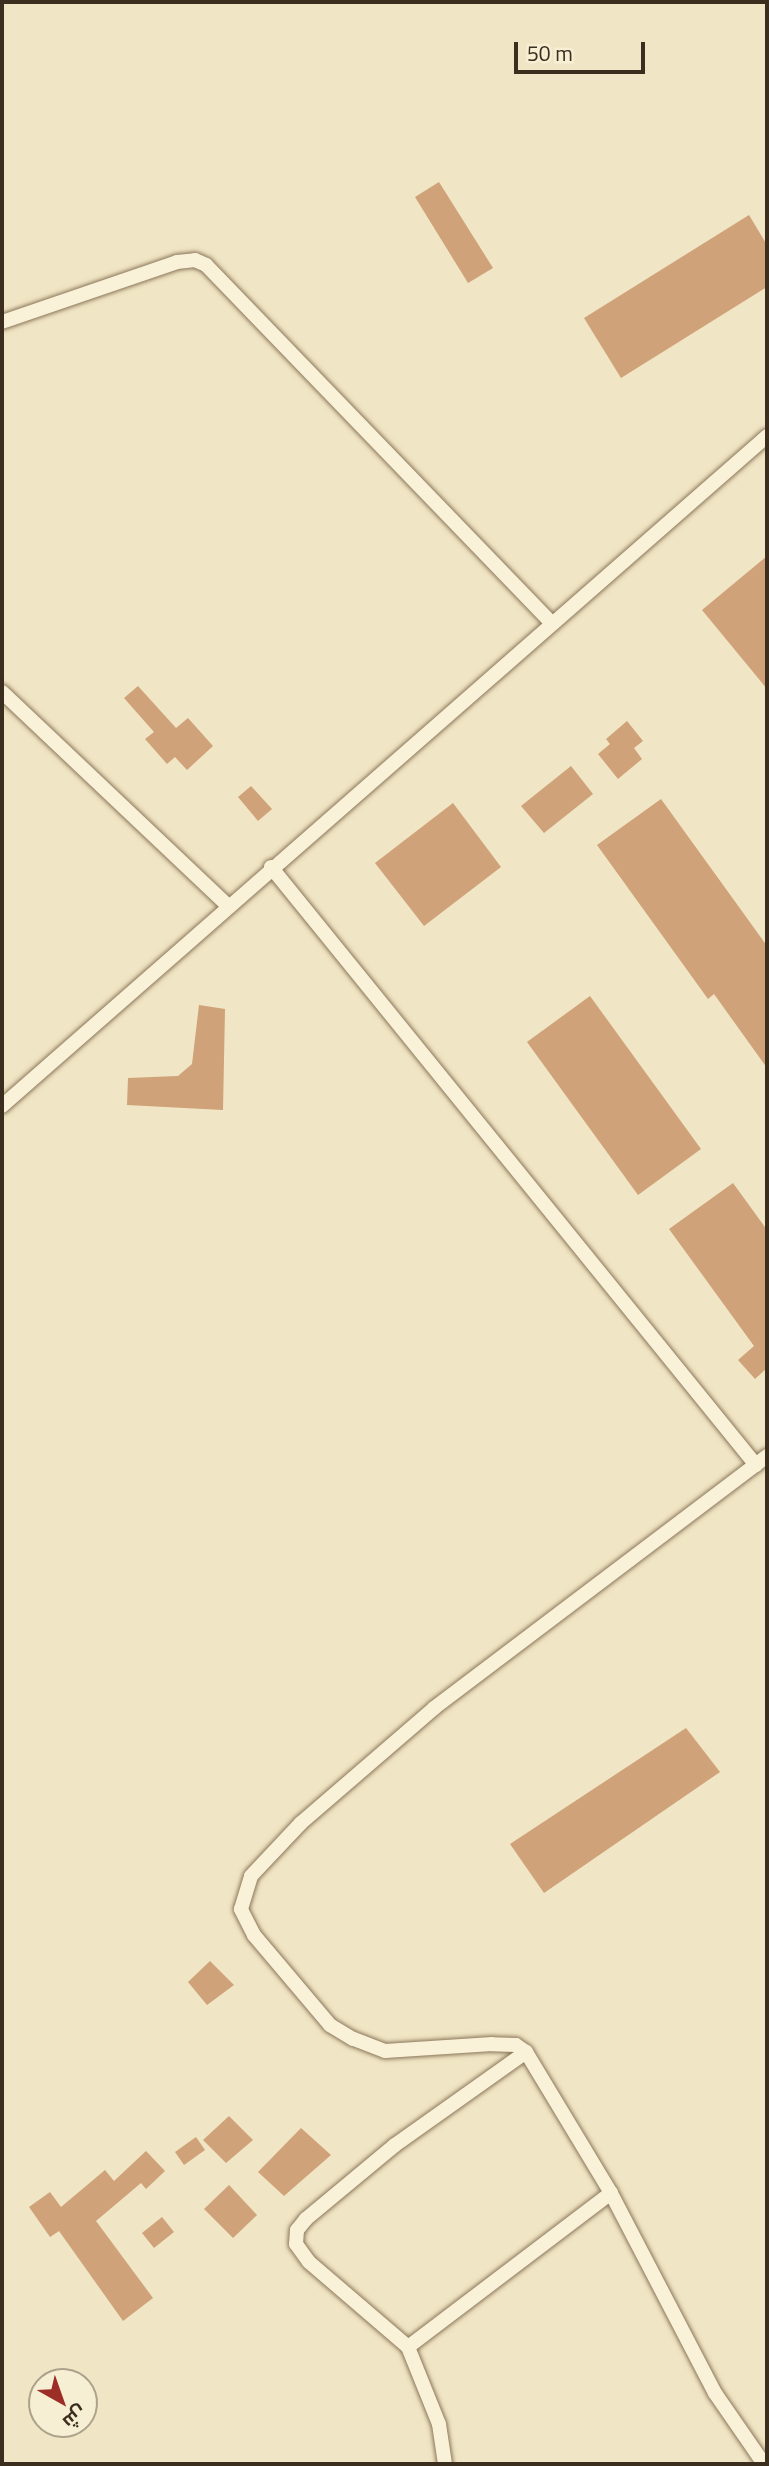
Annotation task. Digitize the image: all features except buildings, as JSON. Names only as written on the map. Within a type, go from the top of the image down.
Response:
[{"type":"street","points":[[2,322],[177,262],[195,260],[205,265],[552,622]]},
{"type":"street","points":[[2,1106],[227,905],[767,436]]},
{"type":"street","points":[[2,692],[227,905]]},
{"type":"street","points":[[271,867],[762,1460],[651,1539],[434,1708],[300,1823],[244,1890],[241,1909],[254,1935],[330,2025],[353,2039],[385,2051],[492,2044],[516,2045],[526,2052],[611,2193],[715,2393],[764,2464]]},
{"type":"street","points":[[445,2464],[439,2424],[408,2347],[309,2262],[296,2244],[297,2230],[395,2145],[526,2052]]},
{"type":"street","points":[[408,2347],[611,2193]]}]
